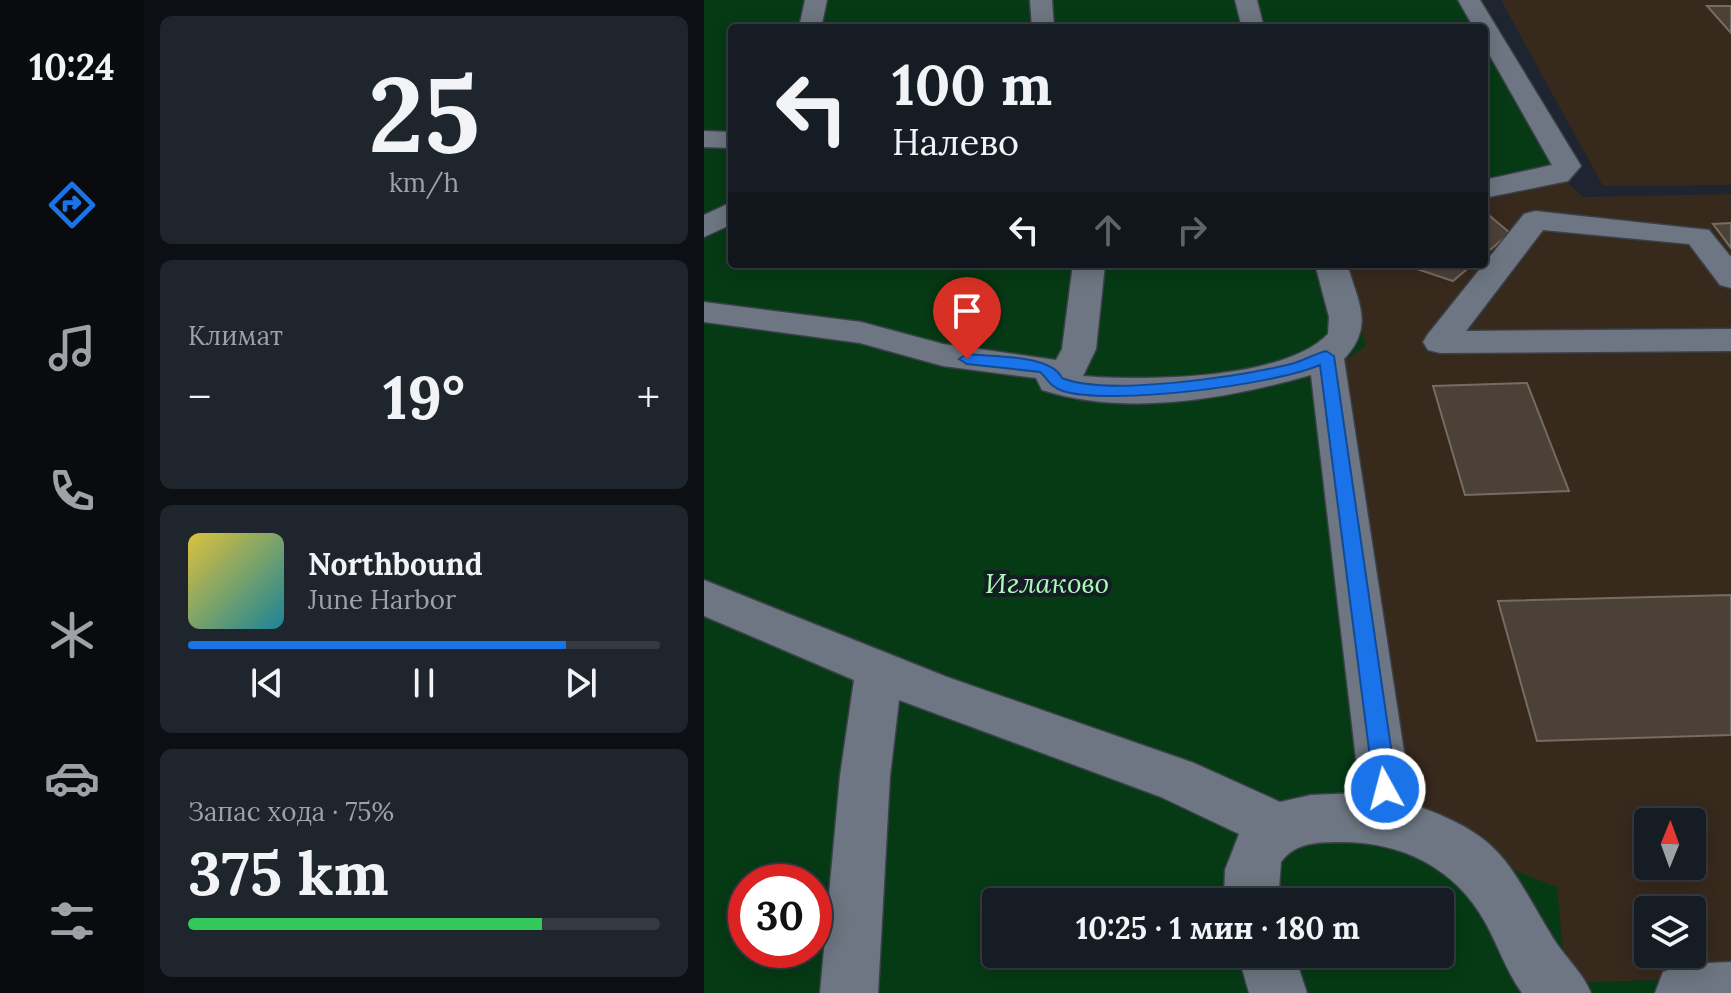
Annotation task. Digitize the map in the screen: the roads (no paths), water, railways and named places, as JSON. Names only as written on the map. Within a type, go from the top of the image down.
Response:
[{"type":"street","points":[[811,24],[816,0]]},
{"type":"street","points":[[1041,0],[1043,24]]},
{"type":"street","points":[[1246,0],[1252,24]]},
{"type":"street","points":[[1469,0],[1483,24]]},
{"type":"street","points":[[1488,32],[1567,166],[1558,175],[1488,188]]},
{"type":"street","points":[[704,139],[728,140]]},
{"type":"street","points":[[704,228],[728,213]]},
{"type":"street","points":[[1731,278],[1698,236],[1535,220],[1440,342],[1731,340]]},
{"type":"street","points":[[1061,384],[1079,349],[1089,268]]},
{"type":"street","points":[[704,312],[861,333],[943,355],[1044,368],[1061,384],[1108,392],[1243,379],[1299,368],[1326,356],[1345,337],[1346,317],[1332,268]]},
{"type":"street","points":[[1326,356],[1389,820]]},
{"type":"street","points":[[704,597],[879,671],[1176,779],[1279,827],[1345,815],[1389,820],[1440,841],[1481,870],[1507,902],[1544,979],[1562,993]]},
{"type":"street","points":[[849,993],[865,776],[879,671]]},
{"type":"street","points":[[1250,888],[1249,875],[1259,848],[1279,827]]},
{"type":"street","points":[[1270,968],[1278,993]]},
{"type":"street","points":[[1684,993],[1731,991]]},
{"type":"park label","name":"Иглаково","points":[[1047,583]]}]
